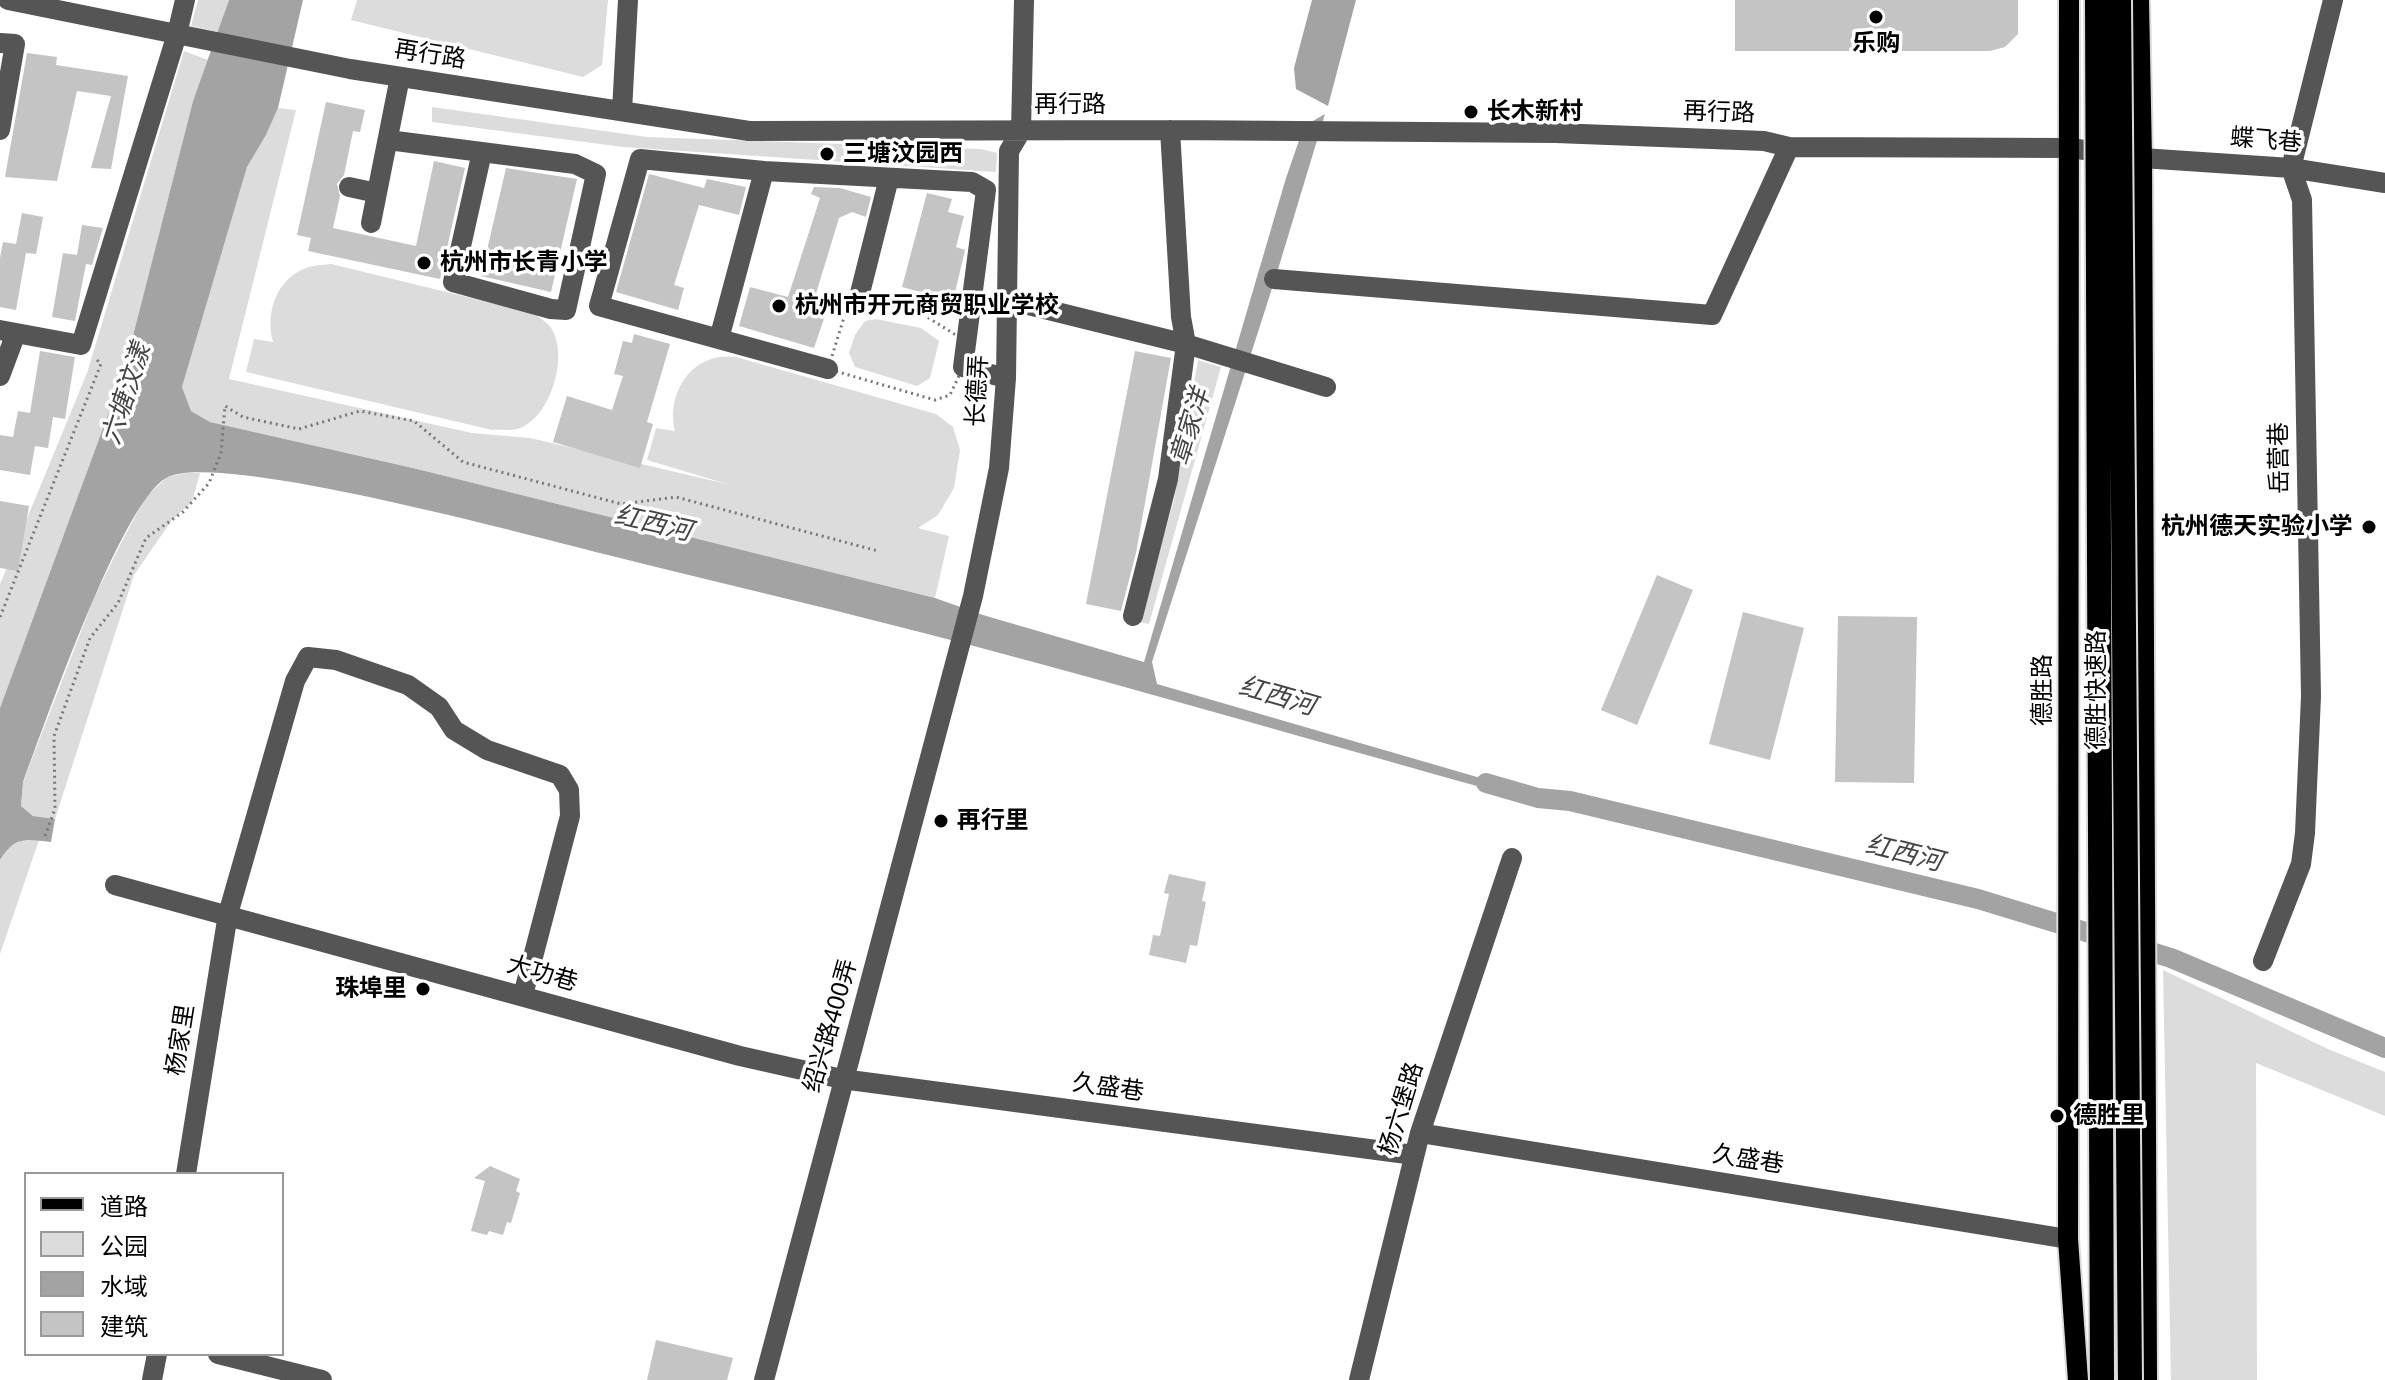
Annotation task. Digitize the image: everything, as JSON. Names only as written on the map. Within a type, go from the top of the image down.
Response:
[{"type":"highway","name":"德胜快速路","points":[[2097,0],[2102,1380]]},
{"type":"highway","name":"德胜快速路","points":[[2119,0],[2130,1380]]},
{"type":"main road","name":"德胜路","points":[[2069,0],[2068,1239],[2078,1380]]},
{"type":"main road","points":[[2139,0],[2147,1380]]},
{"type":"street","name":"再行路","points":[[8,0],[350,69],[749,131],[1556,133],[1764,141],[1789,147],[2070,148],[2142,158]]},
{"type":"street","points":[[0,376],[8,332],[81,345],[185,0]]},
{"type":"street","points":[[622,111],[628,0]]},
{"type":"street","name":"长德弄","points":[[948,686],[973,596],[999,468],[1006,378],[1009,151],[1021,131],[1024,0]]},
{"type":"street","points":[[2291,168],[2333,0]]},
{"type":"street","points":[[0,43],[15,44],[0,130]]},
{"type":"street","points":[[371,223],[383,132],[400,77]]},
{"type":"street","points":[[1133,616],[1168,479],[1186,344],[1181,317],[1170,130]]},
{"type":"street","points":[[383,132],[482,152],[575,164],[596,174],[566,310],[551,309],[453,282],[482,152]]},
{"type":"street","points":[[1274,279],[1712,315],[1789,147]]},
{"type":"street","name":"蝶飞巷","points":[[2142,158],[2291,168],[2385,183]]},
{"type":"street","points":[[828,369],[599,306],[640,159],[764,171],[972,182],[986,190],[963,367],[1006,378]]},
{"type":"street","name":"岳营巷","points":[[2263,961],[2301,864],[2311,696],[2302,200],[2291,168]]},
{"type":"street","points":[[719,339],[764,171]]},
{"type":"street","points":[[857,305],[889,178]]},
{"type":"street","points":[[349,187],[377,193]]},
{"type":"street","points":[[1008,300],[1186,344],[1326,387]]},
{"type":"street","name":"杨家里","points":[[186,1172],[228,914],[295,681],[308,657],[336,660],[408,685],[439,707],[454,730],[487,750],[560,775],[569,790],[570,816],[523,995]]},
{"type":"street","name":"绍兴路400弄","points":[[764,1380],[948,686]]},
{"type":"street","name":"杨六堡路","points":[[1359,1380],[1420,1133],[1512,858]]},
{"type":"street","name":"大功巷","points":[[115,885],[740,1056],[842,1079]]},
{"type":"street","name":"久盛巷","points":[[842,1079],[1414,1155]]},
{"type":"street","name":"久盛巷","points":[[1420,1133],[2068,1239]]},
{"type":"street","points":[[152,1380],[157,1356]]},
{"type":"street","points":[[226,1356],[322,1380]]},
{"type":"path","points":[[864,302],[924,315],[962,339],[963,367],[950,395],[935,400],[828,369],[846,311],[864,302]]},
{"type":"path","points":[[0,617],[101,364],[81,345]]},
{"type":"path","points":[[45,836],[55,809],[54,736],[90,638],[118,603],[146,538],[183,512],[209,483],[221,453],[225,406],[243,417],[299,429],[360,411],[414,421],[463,462],[621,504],[676,497],[878,551]]},
{"type":"green space","points":[[198,0],[229,0],[218,32],[191,26]]},
{"type":"green space","points":[[357,0],[608,0],[602,65],[583,77],[351,20]]},
{"type":"green space","points":[[184,51],[208,60],[193,101],[124,371],[0,708],[0,584],[87,373]]},
{"type":"green space","points":[[432,107],[647,137],[981,149],[997,153],[996,172],[623,147],[432,122]]},
{"type":"green space","points":[[278,108],[296,110],[229,379],[472,433],[530,438],[727,484],[647,460],[656,428],[675,431],[673,409],[679,388],[692,371],[714,358],[736,357],[936,414],[953,427],[960,450],[954,488],[938,515],[918,528],[949,536],[935,598],[417,469],[210,422],[191,411],[182,387],[247,167]]},
{"type":"green space","points":[[331,264],[533,313],[549,325],[558,351],[554,384],[539,413],[517,429],[492,430],[246,372],[254,339],[273,342],[272,309],[287,280],[306,268]]},
{"type":"green space","points":[[876,319],[921,328],[939,341],[930,378],[917,386],[855,367],[849,353],[855,335],[865,321]]},
{"type":"green space","points":[[1198,360],[1221,367],[1149,624],[1139,622],[1174,500]]},
{"type":"green space","points":[[200,473],[192,502],[172,520],[134,575],[55,819],[33,816],[21,806],[23,782],[94,598],[145,498],[167,477]]},
{"type":"green space","points":[[24,839],[39,840],[0,954],[0,860],[8,847]]},
{"type":"green space","points":[[2163,970],[2328,1049],[2385,1072],[2385,1116],[2256,1063],[2257,1380],[2171,1380]]},
{"type":"water","name":"六塘汶漾","points":[[229,0],[303,0],[278,108],[247,167],[182,387],[191,411],[210,422],[417,469],[935,598],[1144,662],[1286,178],[1304,126],[1325,114],[1152,662],[1157,684],[1508,786],[1513,796],[970,645],[517,532],[309,485],[246,475],[196,472],[166,478],[148,496],[106,571],[66,667],[23,782],[21,806],[33,816],[55,819],[51,842],[21,841],[5,852],[0,860],[0,708],[124,371],[193,101]]},
{"type":"water","points":[[1312,0],[1356,0],[1328,106],[1296,89],[1294,68]]},
{"type":"building","name":"乐购","points":[[1735,0],[2018,0],[2018,34],[2005,47],[1990,51],[1735,51]]},
{"type":"building","points":[[27,53],[57,57],[56,65],[128,76],[111,169],[91,168],[111,96],[77,91],[57,181],[5,177]]},
{"type":"building","points":[[326,102],[365,110],[360,132],[353,131],[344,175],[337,184],[340,196],[333,228],[416,246],[434,161],[465,168],[440,279],[308,251],[311,238],[297,235]]},
{"type":"building","points":[[506,168],[577,179],[551,292],[481,276]]},
{"type":"building","points":[[649,174],[704,188],[707,179],[746,187],[739,215],[699,205],[674,285],[684,288],[678,310],[616,292]]},
{"type":"building","points":[[814,187],[840,188],[871,197],[866,217],[852,212],[839,218],[815,297],[830,301],[814,348],[739,326],[750,287],[788,297],[820,198],[811,194]]},
{"type":"building","points":[[927,193],[952,199],[948,212],[964,216],[956,247],[965,250],[953,301],[902,287]]},
{"type":"building","points":[[22,213],[43,217],[36,254],[26,253],[16,310],[0,307],[0,258],[3,242],[16,244]]},
{"type":"building","points":[[82,225],[103,228],[92,265],[86,264],[75,321],[52,317],[63,253],[77,255]]},
{"type":"building","points":[[634,334],[670,344],[647,422],[653,424],[640,468],[553,442],[567,396],[612,410],[623,376],[614,374],[623,341],[632,343]]},
{"type":"building","points":[[40,351],[75,357],[65,419],[53,417],[48,448],[35,446],[30,475],[0,470],[0,435],[13,437],[18,411],[30,413]]},
{"type":"building","points":[[1135,351],[1171,358],[1136,553],[1121,611],[1086,604]]},
{"type":"building","points":[[0,501],[29,506],[18,571],[0,568]]},
{"type":"building","points":[[1657,575],[1693,590],[1637,725],[1601,710]]},
{"type":"building","points":[[1743,612],[1804,628],[1770,760],[1709,744]]},
{"type":"building","points":[[1838,616],[1917,617],[1914,783],[1835,782]]},
{"type":"building","points":[[1169,874],[1206,882],[1202,901],[1206,902],[1197,946],[1190,945],[1186,963],[1149,955],[1153,935],[1160,936],[1169,894],[1164,893]]},
{"type":"building","points":[[490,1166],[520,1179],[516,1191],[520,1193],[511,1223],[507,1222],[503,1235],[471,1231],[485,1181],[474,1178]]},
{"type":"building","points":[[656,1340],[733,1358],[727,1380],[647,1380]]},
{"type":"waterway","name":"红西河","points":[[1486,783],[1538,798],[1570,801],[1978,899],[2171,958],[2385,1048]]},
{"type":"place","name":"乐购","points":[[1876,17]]},
{"type":"place","name":"长木新村","points":[[1471,112]]},
{"type":"place","name":"三塘汶园西","points":[[827,154]]},
{"type":"place","name":"杭州市长青小学","points":[[424,263]]},
{"type":"place","name":"杭州市开元商贸职业学校","points":[[779,306]]},
{"type":"place","name":"杭州德天实验小学","points":[[2369,527]]},
{"type":"place","name":"再行里","points":[[941,821]]},
{"type":"place","name":"珠埠里","points":[[423,989]]},
{"type":"place","name":"德胜里","points":[[2057,1116]]},
{"type":"water label","name":"章家洋","points":[[1191,427]]}]
